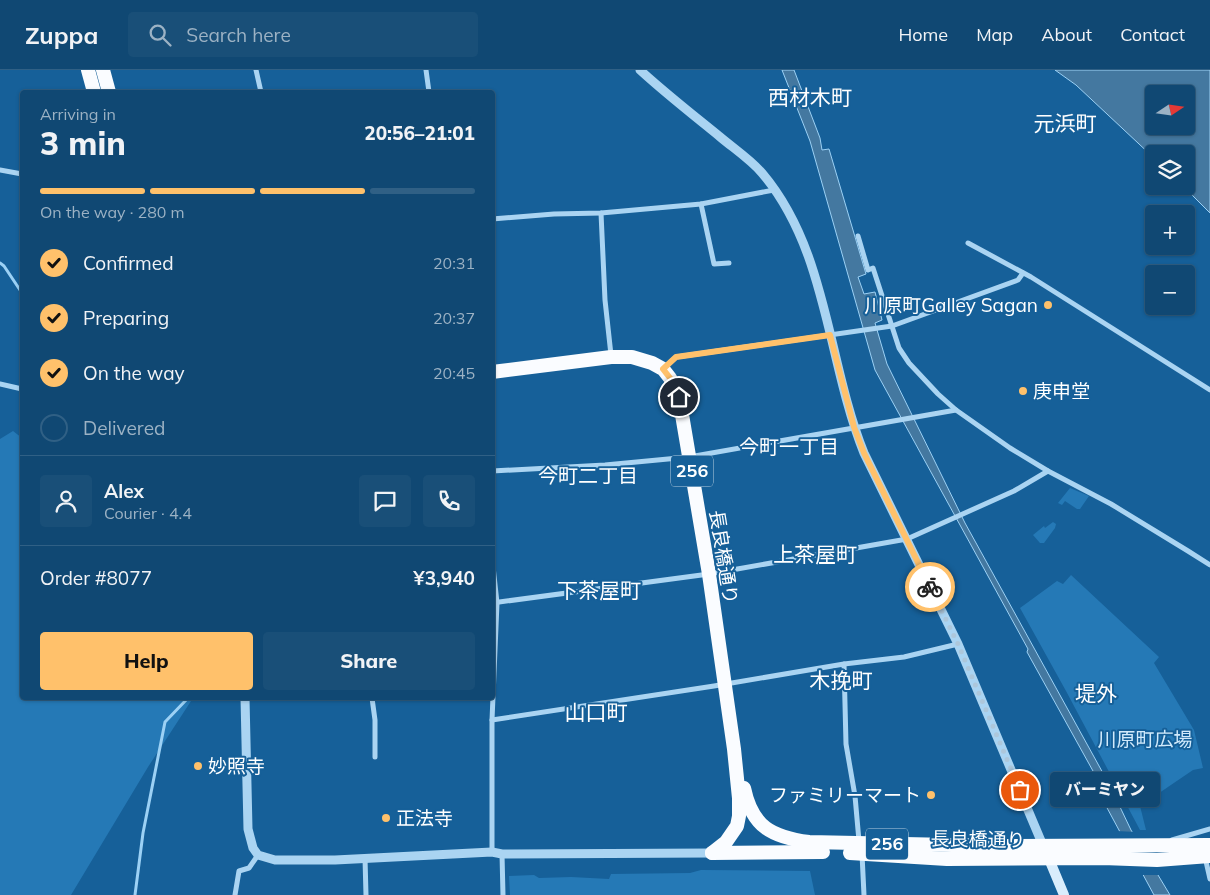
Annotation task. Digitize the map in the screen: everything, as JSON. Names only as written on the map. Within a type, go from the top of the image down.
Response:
[{"type":"highway","points":[[88,70],[93,90]]},
{"type":"highway","points":[[103,70],[108,90]]},
{"type":"highway","points":[[495,372],[611,357],[632,357],[652,363],[663,369]]},
{"type":"highway","name":"長良橋通り","points":[[663,369],[670,378],[679,397],[709,574],[740,798],[739,816],[736,826],[726,842],[712,853]]},
{"type":"highway","name":"長良橋通り","points":[[734,749],[751,812],[759,823],[780,837],[947,859],[1103,858],[1157,860],[1208,852]]},
{"type":"highway","name":"長良橋通り","points":[[712,853],[1098,844],[1153,845],[1208,852]]},
{"type":"main road","points":[[1049,859],[1064,895]]},
{"type":"street","points":[[256,70],[261,90]]},
{"type":"street","points":[[426,70],[429,90]]},
{"type":"street","points":[[640,70],[661,90],[748,159],[762,173],[785,204],[798,228],[817,283],[854,427],[864,453],[958,644],[1049,859]]},
{"type":"street","points":[[0,170],[20,174]]},
{"type":"street","points":[[495,219],[554,214],[601,214],[701,204],[774,190]]},
{"type":"street","points":[[701,204],[714,264],[729,263]]},
{"type":"street","points":[[601,214],[605,300],[611,357]]},
{"type":"street","points":[[858,236],[868,270],[873,268],[899,348],[909,363],[938,394],[956,410],[1010,448],[1048,471],[1111,504],[1210,565]]},
{"type":"street","points":[[968,243],[1023,273],[1210,390]]},
{"type":"street","points":[[663,369],[676,357],[892,326],[1018,280],[1023,273]]},
{"type":"street","points":[[0,384],[20,389]]},
{"type":"street","points":[[495,470],[605,465],[689,457],[878,422],[956,410]]},
{"type":"street","points":[[495,603],[709,574],[907,539],[1014,492],[1048,471]]},
{"type":"street","points":[[492,720],[844,664],[904,657],[958,644]]},
{"type":"street","points":[[844,664],[846,744],[855,796],[864,895]]},
{"type":"street","points":[[245,700],[248,829],[251,843],[258,855],[275,860],[335,860],[492,852],[502,854],[712,853]]},
{"type":"street","points":[[372,700],[375,720],[375,756]]},
{"type":"street","points":[[492,852],[493,700]]},
{"type":"street","points":[[1153,845],[1210,829]]},
{"type":"street","points":[[1208,852],[1210,879]]},
{"type":"street","points":[[502,854],[502,895]]},
{"type":"street","points":[[235,895],[239,871],[249,868],[258,855]]},
{"type":"street","points":[[365,858],[366,895]]},
{"type":"green space","points":[[13,431],[20,436],[20,700],[192,700],[148,767],[71,895],[0,895],[0,439]]},
{"type":"green space","points":[[1070,488],[1089,496],[1080,509],[1065,501],[1062,505],[1058,503]]},
{"type":"green space","points":[[1053,522],[1056,524],[1055,528],[1044,543],[1040,543],[1033,535],[1044,526],[1045,528]]},
{"type":"green space","name":"川原町広場","points":[[1071,575],[1159,657],[1154,663],[1194,730],[1203,768],[1193,770],[1140,806],[1146,830],[1140,830],[1020,608],[1057,581],[1063,584]]},
{"type":"green space","points":[[701,870],[810,871],[815,895],[510,895],[509,876],[534,875],[539,878],[609,879],[611,874],[690,873]]},
{"type":"shaded area","points":[[782,70],[794,70],[820,138],[822,150],[829,149],[866,274],[858,277],[864,294],[875,292],[882,320],[875,323],[887,364],[965,523],[1109,784],[1131,830],[1170,895],[1154,895],[1099,793],[1098,780],[875,370],[810,141]]},
{"type":"shaded area","points":[[1055,70],[1210,70],[1210,213],[1192,195],[1195,195],[1195,145],[1145,145],[1145,150],[1076,85]]},
{"type":"pier","points":[[1113,787],[1117,797],[1104,804],[1099,794]]},
{"type":"pier","points":[[1117,831],[1135,832],[1160,875],[1140,875]]},
{"type":"waterway","points":[[0,263],[20,290]]},
{"type":"waterway","points":[[135,895],[143,833],[165,722],[186,700]]},
{"type":"way so far","points":[[930,587],[958,644],[1020,790]]},
{"type":"place","name":"川原町Galley Sagan","points":[[1048,305]]},
{"type":"place","name":"庚申堂","points":[[1023,391]]},
{"type":"place","name":"妙照寺","points":[[198,766]]},
{"type":"place","name":"バーミヤン","points":[[1020,790]]},
{"type":"place","name":"ファミリーマート","points":[[931,795]]},
{"type":"place","name":"正法寺","points":[[386,818]]},
{"type":"district","name":"西材木町","points":[[810,98]]},
{"type":"district","name":"元浜町","points":[[1065,124]]},
{"type":"district","name":"今町一丁目","points":[[789,447]]},
{"type":"district","name":"今町二丁目","points":[[588,476]]},
{"type":"district","name":"上茶屋町","points":[[815,555]]},
{"type":"district","name":"下茶屋町","points":[[599,591]]},
{"type":"district","name":"木挽町","points":[[841,681]]},
{"type":"district","name":"堤外","points":[[1096,694]]},
{"type":"district","name":"山口町","points":[[596,713]]},
{"type":"route","points":[[679,397],[670,378],[663,369],[676,357],[743,349],[830,335],[854,427],[864,453],[930,587]]}]
